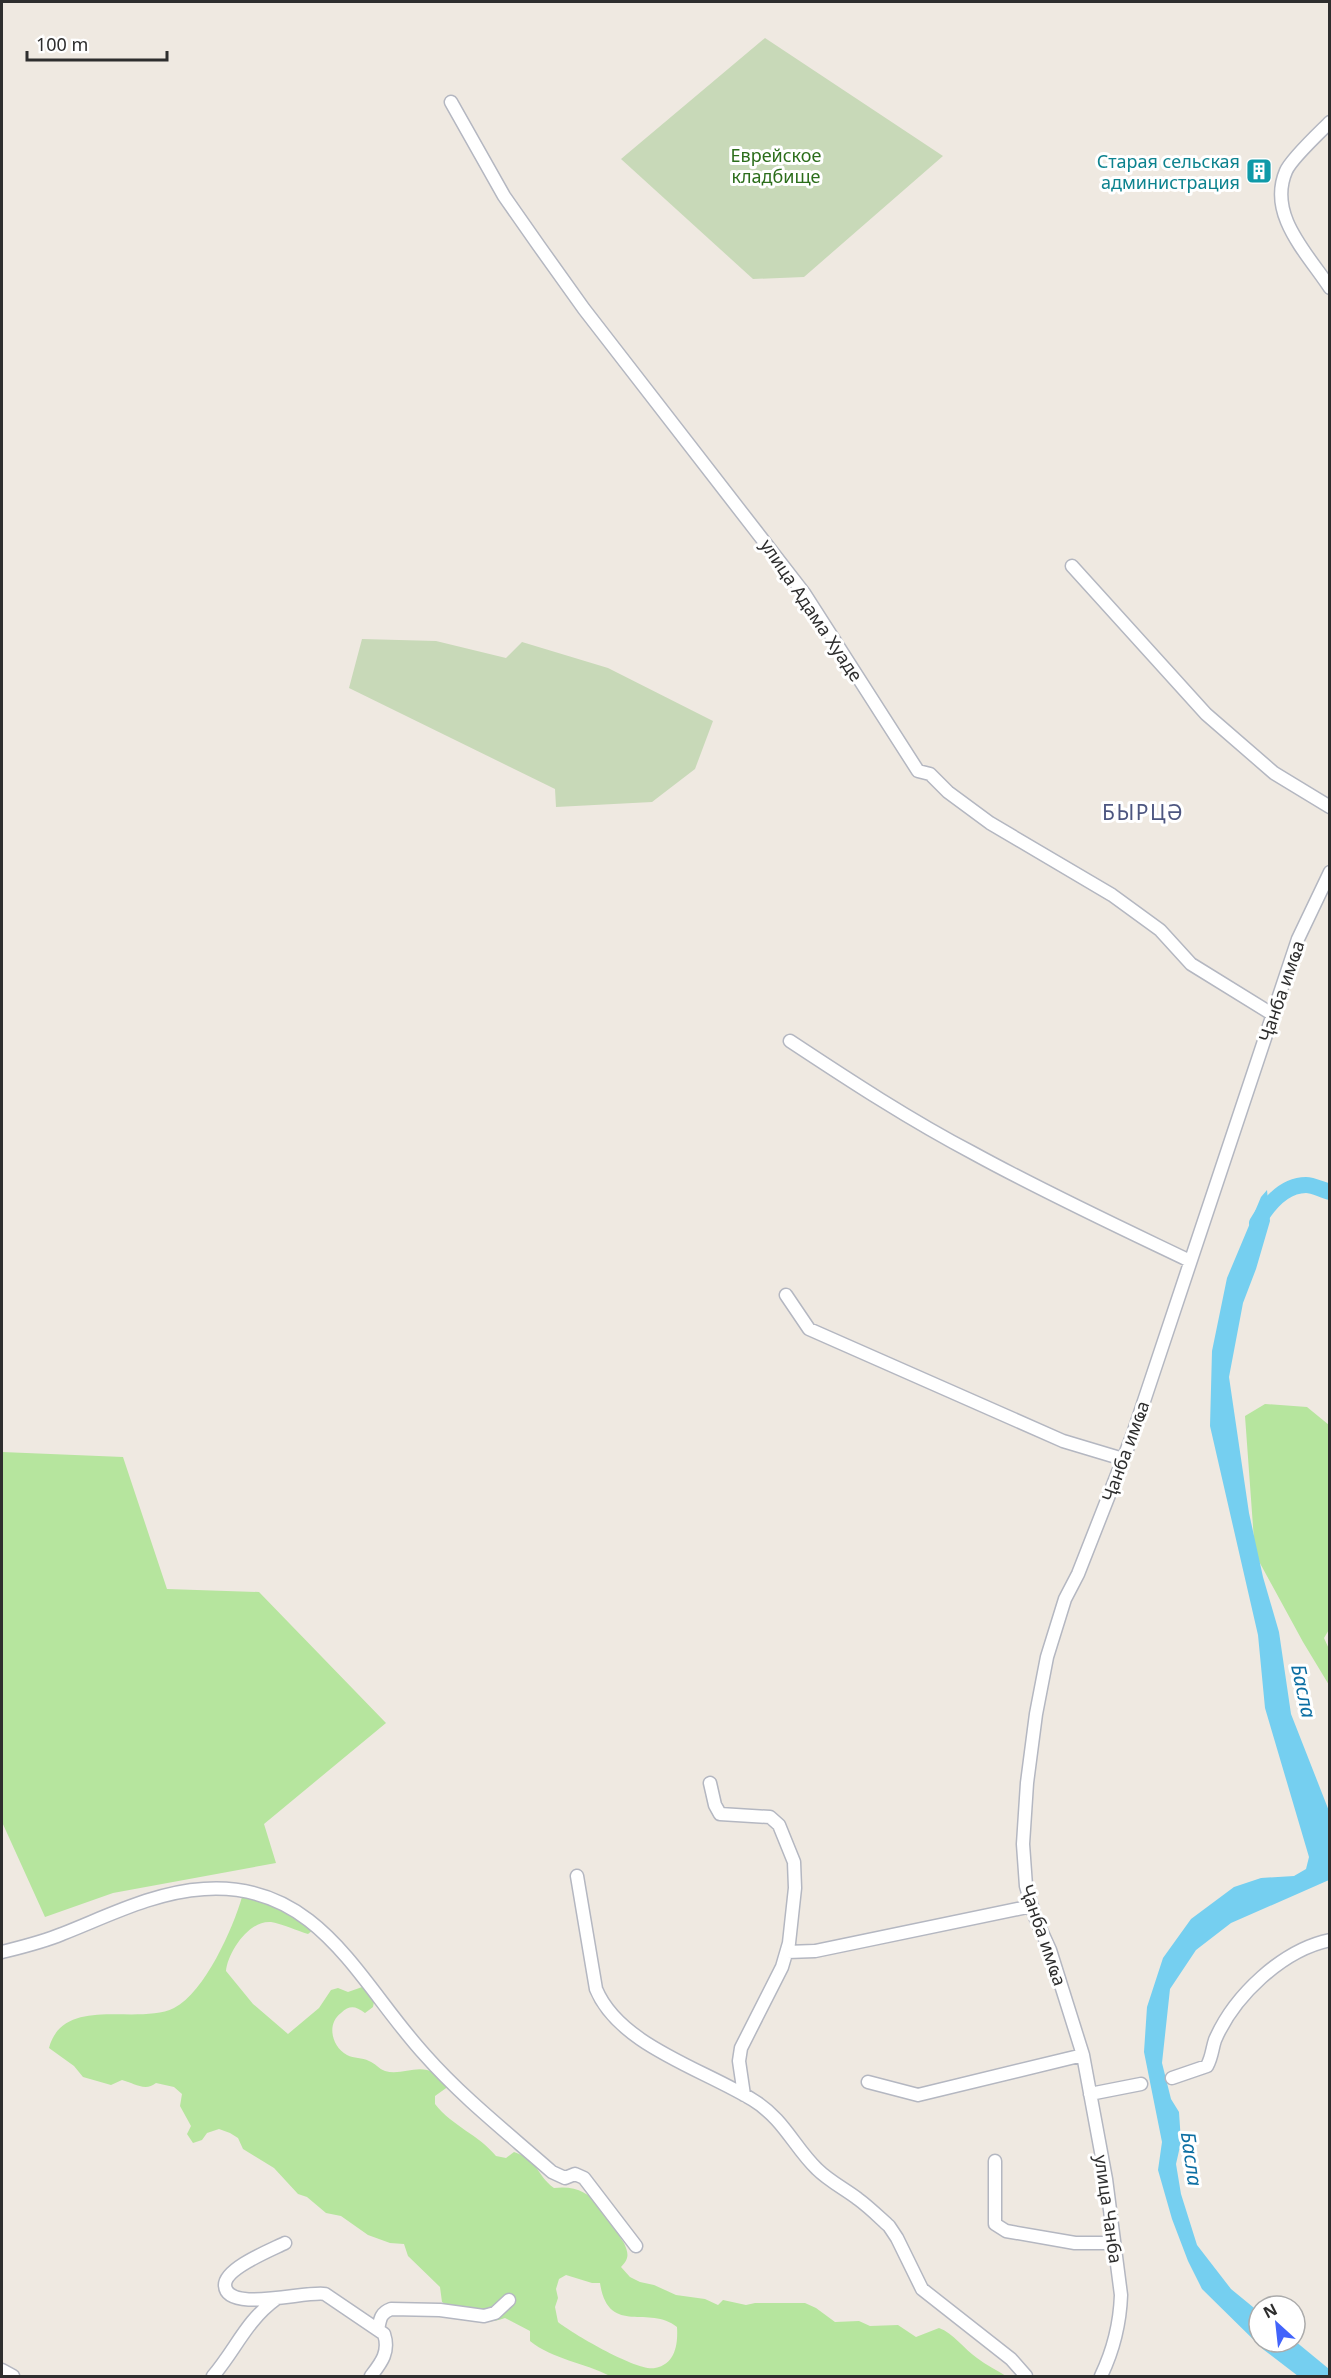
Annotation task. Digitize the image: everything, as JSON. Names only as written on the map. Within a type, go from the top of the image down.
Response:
[{"type":"street","name":"улица Адама Хуаде","points":[[451,102],[504,196],[584,309],[791,575],[918,771],[930,774],[948,792],[990,823],[1112,895],[1160,930],[1191,964],[1272,1014]]},
{"type":"street","points":[[1329,122],[1286,169],[1283,181],[1283,216],[1293,235],[1329,288]]},
{"type":"street","points":[[1072,566],[1206,714],[1274,773],[1329,807]]},
{"type":"street","name":"Ҷанба имҩа","points":[[1078,2040],[1050,1950],[1032,1906],[1023,1869],[1027,1783],[1036,1714],[1047,1657],[1065,1599],[1078,1574],[1123,1459],[1298,939],[1329,872]]},
{"type":"street","points":[[790,1041],[845,1078],[971,1152],[1190,1262]]},
{"type":"street","points":[[786,1295],[809,1329],[1063,1442],[1123,1459]]},
{"type":"street","points":[[710,1783],[715,1805],[720,1814],[770,1817],[779,1825],[794,1862],[795,1888],[787,1952],[782,1967],[741,2048],[739,2061],[744,2095]]},
{"type":"street","points":[[577,1876],[596,1989],[612,2017],[626,2030],[651,2045],[754,2100],[784,2126],[817,2169],[889,2226],[922,2289],[1011,2359],[1026,2376]]},
{"type":"street","points":[[2,1952],[61,1935],[136,1904],[174,1892],[236,1888],[266,1895],[311,1920],[345,1954],[408,2036],[452,2084],[552,2172],[565,2178],[575,2174],[584,2178],[636,2246]]},
{"type":"street","points":[[787,1952],[815,1951],[1032,1906]]},
{"type":"street","points":[[1172,2078],[1207,2066],[1213,2056],[1215,2041],[1231,2014],[1249,1988],[1268,1971],[1295,1953],[1329,1940]]},
{"type":"street","name":"улица Чанба","points":[[1078,2040],[1083,2055],[1106,2179],[1121,2295],[1121,2312],[1111,2356],[1101,2376]]},
{"type":"street","points":[[868,2082],[918,2095],[1083,2055]]},
{"type":"street","points":[[1090,2094],[1141,2084]]},
{"type":"street","points":[[995,2161],[995,2224],[997,2228],[1075,2243],[1114,2243]]},
{"type":"street","points":[[285,2243],[239,2266],[228,2276],[225,2284],[228,2292],[236,2298],[276,2299],[317,2292],[325,2294],[384,2334],[386,2350],[383,2359],[371,2376]]},
{"type":"street","points":[[213,2376],[262,2309],[276,2299]]},
{"type":"street","points":[[378,2330],[384,2311],[391,2309],[440,2310],[484,2316],[495,2313],[509,2300]]},
{"type":"street","points":[[2,2370],[13,2376]]},
{"type":"green space","name":"Еврейское кладбище","points":[[765,38],[943,156],[804,277],[753,279],[621,159]]},
{"type":"green space","points":[[362,639],[436,641],[506,658],[522,642],[608,668],[713,721],[695,769],[652,802],[556,807],[555,789],[349,688]]},
{"type":"green space","points":[[1265,1404],[1307,1407],[1329,1425],[1330,1628],[1324,1638],[1329,1649],[1329,1685],[1255,1554],[1245,1416]]},
{"type":"green space","points":[[2,1452],[123,1457],[167,1589],[259,1592],[386,1723],[264,1824],[276,1863],[113,1893],[45,1917],[2,1822]]},
{"type":"green space","points":[[242,1897],[269,1899],[313,1930],[308,1934],[271,1922],[263,1923],[255,1926],[241,1939],[231,1955],[226,1971],[253,2004],[288,2034],[319,2008],[331,1990],[338,1988],[348,1992],[365,1986],[375,1997],[373,2007],[365,2013],[350,2008],[336,2018],[332,2029],[338,2047],[350,2056],[371,2062],[385,2071],[422,2069],[439,2076],[449,2086],[435,2096],[435,2104],[496,2156],[506,2158],[514,2152],[529,2159],[543,2178],[554,2188],[579,2190],[597,2203],[624,2243],[627,2256],[621,2267],[630,2277],[676,2295],[705,2299],[718,2305],[723,2300],[746,2305],[805,2303],[835,2322],[859,2321],[870,2326],[898,2325],[916,2337],[939,2328],[980,2361],[1006,2376],[610,2376],[548,2352],[530,2341],[530,2331],[505,2318],[495,2321],[479,2321],[465,2316],[442,2302],[440,2287],[408,2256],[404,2244],[390,2243],[368,2235],[341,2216],[326,2213],[307,2197],[298,2194],[274,2168],[243,2149],[238,2138],[230,2133],[219,2129],[207,2133],[202,2140],[193,2143],[187,2134],[191,2126],[180,2106],[182,2094],[174,2087],[156,2083],[144,2087],[122,2080],[111,2085],[83,2077],[74,2066],[49,2048],[57,2032],[69,2022],[85,2016],[159,2013],[174,2008],[185,2000],[207,1974],[225,1942]],"holes":[[[566,2275],[592,2283],[600,2283],[604,2299],[611,2309],[620,2315],[654,2318],[677,2327],[676,2346],[667,2362],[655,2368],[635,2364],[591,2343],[558,2322],[555,2307],[559,2279]]]},
{"type":"water","points":[[1267,1190],[1270,1221],[1243,1303],[1229,1377],[1249,1513],[1263,1577],[1279,1632],[1291,1714],[1329,1811],[1329,1880],[1231,1923],[1196,1950],[1170,1989],[1162,2063],[1171,2099],[1179,2112],[1181,2142],[1176,2164],[1181,2194],[1197,2245],[1231,2289],[1247,2302],[1247,2333],[1202,2289],[1188,2261],[1172,2219],[1158,2170],[1162,2142],[1144,2052],[1147,2007],[1163,1958],[1191,1919],[1234,1887],[1261,1878],[1294,1876],[1306,1869],[1309,1857],[1265,1708],[1258,1635],[1210,1426],[1212,1351],[1227,1278],[1261,1197]]},
{"type":"water","points":[[1307,2351],[1329,2369],[1329,2376],[1298,2376],[1269,2354],[1307,2354]]},
{"type":"waterway","name":"Басла","points":[[1257,1223],[1271,1204],[1290,1189],[1309,1185],[1330,1192]]},
{"type":"place","name":"Старая сельская администрация","points":[[1259,171]]},
{"type":"district","name":"БЫРЦӘ","points":[[1143,812]]}]
